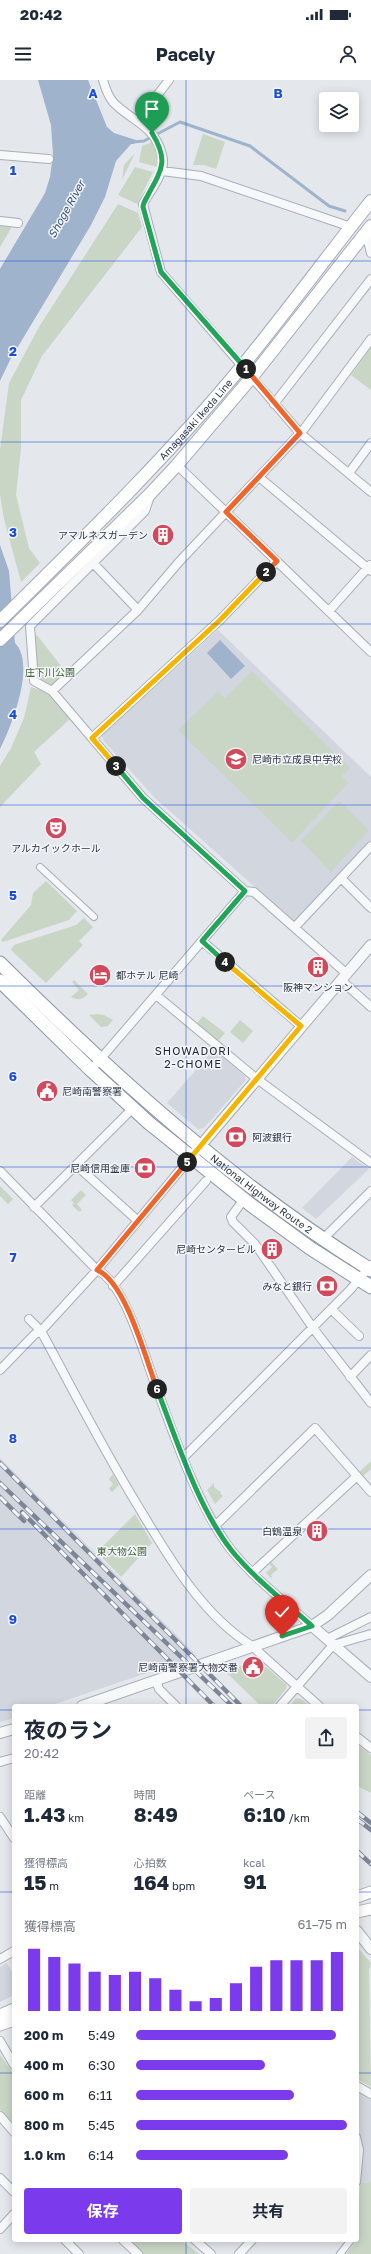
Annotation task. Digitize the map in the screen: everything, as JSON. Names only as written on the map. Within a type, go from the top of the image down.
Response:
[{"type":"highway","name":"National Highway Route 2","points":[[0,963],[100,1061],[231,1172],[323,1239],[370,1267]]},
{"type":"highway","name":"National Highway Route 2","points":[[0,981],[90,1070],[132,1108],[191,1157],[310,1248],[371,1287]]},
{"type":"main road","name":"Amagasaki Ikeda Line","points":[[0,621],[128,494],[242,365],[371,201]]},
{"type":"main road","name":"Amagasaki Ikeda Line","points":[[0,640],[177,466],[252,377],[369,231]]},
{"type":"main road","points":[[359,1895],[371,1892]]},
{"type":"main road","points":[[359,1912],[371,1909]]},
{"type":"main road","points":[[0,2015],[12,2010]]},
{"type":"main road","points":[[0,2025],[12,2021]]},
{"type":"street","points":[[102,80],[112,100],[124,112],[138,120],[152,133],[158,143],[164,161],[162,171],[143,204],[161,272],[300,433],[371,492]]},
{"type":"street","points":[[138,120],[169,80]]},
{"type":"street","points":[[0,155],[49,159]]},
{"type":"street","points":[[162,171],[201,176],[351,228],[369,231],[371,253]]},
{"type":"street","points":[[0,221],[18,223]]},
{"type":"street","points":[[274,404],[371,279]]},
{"type":"street","points":[[52,691],[138,610],[226,512],[300,433],[371,340]]},
{"type":"street","points":[[349,473],[371,443]]},
{"type":"street","points":[[177,466],[371,652]]},
{"type":"street","points":[[259,477],[370,568],[329,611]]},
{"type":"street","points":[[150,494],[145,511],[34,622],[29,630],[34,681],[52,691],[143,798],[245,891],[254,892],[295,926],[370,1004]]},
{"type":"street","points":[[92,738],[220,620],[277,561]]},
{"type":"street","points":[[93,563],[138,610]]},
{"type":"street","points":[[295,926],[371,846]]},
{"type":"street","points":[[40,867],[94,917]]},
{"type":"street","points":[[341,878],[371,908]]},
{"type":"street","points":[[90,1070],[100,1061],[245,891]]},
{"type":"street","points":[[202,941],[301,1026]]},
{"type":"street","points":[[0,1370],[35,1334],[41,1331],[97,1270],[200,1145],[371,945]]},
{"type":"street","points":[[156,995],[257,1079],[371,1163]]},
{"type":"street","points":[[34,1207],[132,1108]]},
{"type":"street","points":[[76,1165],[137,1220]]},
{"type":"street","points":[[0,1171],[97,1270],[103,1273],[114,1286],[137,1332],[183,1458],[216,1525],[232,1551],[252,1573],[371,1677]]},
{"type":"street","points":[[114,1286],[206,1181]]},
{"type":"street","points":[[323,1239],[371,1191]]},
{"type":"street","points":[[244,1199],[231,1217],[233,1222],[255,1244],[313,1328],[371,1403]]},
{"type":"street","points":[[183,1458],[313,1328],[370,1267]]},
{"type":"street","points":[[331,1308],[359,1336]]},
{"type":"street","points":[[29,1319],[41,1331],[112,1464],[167,1555],[206,1606],[239,1638],[252,1646],[295,1687],[316,1704]]},
{"type":"street","points":[[350,1377],[371,1355]]},
{"type":"street","points":[[216,1525],[315,1428],[371,1492]]},
{"type":"street","points":[[252,1573],[357,1476]]},
{"type":"street","points":[[88,1704],[156,1682],[252,1646],[312,1626],[328,1615],[371,1575]]},
{"type":"street","points":[[282,1704],[330,1642],[371,1617]]},
{"type":"street","points":[[330,1642],[371,1634]]},
{"type":"street","points":[[156,1682],[159,1689],[171,1704]]},
{"type":"street","points":[[0,1733],[12,1730]]},
{"type":"street","points":[[359,1739],[371,1748]]},
{"type":"street","points":[[0,1762],[12,1759]]},
{"type":"street","points":[[0,1817],[12,1835]]},
{"type":"street","points":[[359,1933],[371,1949]]},
{"type":"street","points":[[0,1959],[12,1952]]},
{"type":"street","points":[[0,2040],[12,2061]]},
{"type":"street","points":[[359,2087],[371,2094]]},
{"type":"street","points":[[0,2116],[12,2130]]},
{"type":"street","points":[[359,2146],[359,2161]]},
{"type":"street","points":[[0,2178],[12,2190]]},
{"type":"street","points":[[0,2229],[12,2216]]},
{"type":"street","points":[[66,2242],[79,2254]]},
{"type":"street","points":[[125,2242],[138,2254]]},
{"type":"street","points":[[197,2242],[211,2254]]},
{"type":"street","points":[[239,2254],[250,2242]]},
{"type":"street","points":[[340,2254],[349,2242]]},
{"type":"shaded area","name":"尼崎市立成良中学校","points":[[218,630],[371,777],[371,841],[298,920],[293,921],[154,797],[103,740],[102,735]]},
{"type":"shaded area","points":[[214,1049],[245,1076],[246,1080],[204,1128],[198,1129],[167,1103]]},
{"type":"shaded area","points":[[352,1157],[369,1169],[316,1219],[302,1208]]},
{"type":"shaded area","points":[[0,1458],[197,1656],[55,1704],[12,1704],[12,1719],[0,1722]]},
{"type":"shaded area","points":[[7,1963],[12,1972],[12,1996],[0,2002],[0,1967]]},
{"type":"shaded area","points":[[359,2092],[371,2098],[371,2182],[360,2183],[363,2151],[359,2134]]},
{"type":"green space","points":[[203,134],[225,142],[216,169],[204,165],[193,165]]},
{"type":"green space","points":[[152,142],[158,154],[157,167],[139,162],[142,146]]},
{"type":"green space","points":[[135,153],[122,180],[124,165]]},
{"type":"green space","points":[[135,167],[153,172],[137,204],[118,195]]},
{"type":"green space","points":[[118,204],[138,213],[142,227],[42,356],[21,400],[21,448],[16,495],[29,548],[40,563],[21,582],[4,519],[0,495],[0,450],[9,383],[39,327]]},
{"type":"green space","points":[[0,224],[13,225],[0,247]]},
{"type":"green space","points":[[371,347],[371,390],[351,375]]},
{"type":"green space","name":"庄下川公園","points":[[37,635],[64,670],[63,677],[52,687],[39,680],[37,676],[33,638]]},
{"type":"green space","points":[[252,671],[350,768],[342,776],[348,783],[292,843],[178,730],[218,692],[225,698]]},
{"type":"green space","name":"庄下川公園","points":[[31,687],[49,693],[70,719],[34,752],[41,764],[0,807],[0,766],[11,748],[24,718]]},
{"type":"green space","points":[[339,801],[369,830],[331,872],[301,841]]},
{"type":"green space","points":[[46,881],[77,911],[69,920],[3,942],[1,940],[31,905],[33,893]]},
{"type":"green space","points":[[84,918],[93,927],[79,941],[83,945],[46,983],[11,950],[14,945],[76,925]]},
{"type":"green space","points":[[74,980],[88,994],[78,999],[71,997],[79,990],[72,982]]},
{"type":"green space","points":[[89,1015],[104,1015],[113,1020],[108,1026],[101,1027]]},
{"type":"green space","points":[[203,1016],[225,1033],[218,1041],[197,1023]]},
{"type":"green space","points":[[240,1020],[253,1031],[243,1043],[230,1032]]},
{"type":"green space","points":[[0,1186],[13,1199],[8,1204],[0,1196]]},
{"type":"green space","points":[[81,1190],[86,1195],[77,1204],[82,1210],[79,1212],[72,1205],[74,1203],[71,1200]]},
{"type":"green space","points":[[371,1461],[371,1469],[362,1477],[358,1473]]},
{"type":"green space","points":[[113,1474],[119,1485],[112,1492],[109,1489],[113,1484],[109,1479]]},
{"type":"green space","points":[[214,1483],[214,1487],[221,1492],[220,1493],[223,1496],[215,1504],[207,1490]]},
{"type":"green space","name":"東大物公園","points":[[135,1514],[152,1543],[121,1577],[97,1552]]},
{"type":"green space","points":[[271,1562],[278,1569],[271,1575],[272,1579],[266,1573],[272,1567],[269,1564]]},
{"type":"green space","points":[[247,1664],[250,1672],[266,1667],[287,1685],[286,1689],[274,1704],[259,1704],[225,1671]]},
{"type":"green space","points":[[296,1698],[301,1699],[307,1704],[292,1704]]},
{"type":"green space","points":[[359,1746],[371,1755],[371,1793],[359,1787]]},
{"type":"green space","points":[[359,1949],[371,1963],[369,1970],[371,2087],[359,2080]]},
{"type":"green space","points":[[0,2055],[12,2071],[12,2125],[0,2109]]},
{"type":"green space","points":[[371,2182],[371,2254],[346,2254],[355,2242],[359,2242],[360,2183]]},
{"type":"green space","points":[[130,2242],[184,2242],[199,2254],[143,2254]]},
{"type":"water","name":"Shoge River","points":[[38,80],[88,80],[107,127],[114,133],[136,140],[134,144],[131,144],[116,161],[105,197],[91,225],[10,360],[0,381],[0,269],[45,193],[50,177],[53,155],[51,125]]},
{"type":"water","points":[[0,545],[9,571],[15,643],[21,653],[23,679],[16,710],[0,749]]},
{"type":"water","points":[[220,640],[245,666],[231,679],[207,653]]},
{"type":"waterway","points":[[133,142],[144,141],[180,122],[250,146],[329,206],[345,211]]},
{"type":"railway","points":[[0,1463],[239,1704]]},
{"type":"railway","points":[[0,1483],[230,1704]]},
{"type":"railway","points":[[0,1497],[24,1521]]},
{"type":"railway","points":[[22,1512],[212,1704]]},
{"type":"railway","points":[[359,1814],[371,1823]]},
{"type":"railway","points":[[359,1821],[371,1830]]},
{"type":"railway","points":[[359,1853],[371,1864]]},
{"type":"place","name":"アマルネスガーデン","points":[[163,535]]},
{"type":"place","name":"尼崎市立成良中学校","points":[[236,759]]},
{"type":"place","name":"アルカイックホール","points":[[56,828]]},
{"type":"place","name":"阪神マンション","points":[[318,967]]},
{"type":"place","name":"都ホテル 尼崎","points":[[100,975]]},
{"type":"place","name":"尼崎南警察署","points":[[47,1091]]},
{"type":"place","name":"阿波銀行","points":[[236,1137]]},
{"type":"place","name":"尼崎信用金庫","points":[[145,1168]]},
{"type":"place","name":"尼崎センタービル","points":[[272,1249]]},
{"type":"place","name":"みなと銀行","points":[[327,1286]]},
{"type":"place","name":"白鶴温泉","points":[[317,1531]]},
{"type":"place","name":"尼崎南警察署大物交番","points":[[253,1667]]},
{"type":"district","name":"SHOWADORI 2-CHOME","points":[[193,1056]]},
{"type":"route","points":[[152,133],[158,143],[164,161],[162,171],[143,204],[143,207],[161,272],[300,433],[226,512],[277,561],[220,620],[92,738],[143,798],[245,891],[202,941],[301,1026],[137,1220],[97,1270],[103,1273],[114,1286],[122,1298],[130,1315],[183,1458],[216,1525],[232,1551],[252,1573],[312,1626],[282,1636]]}]
